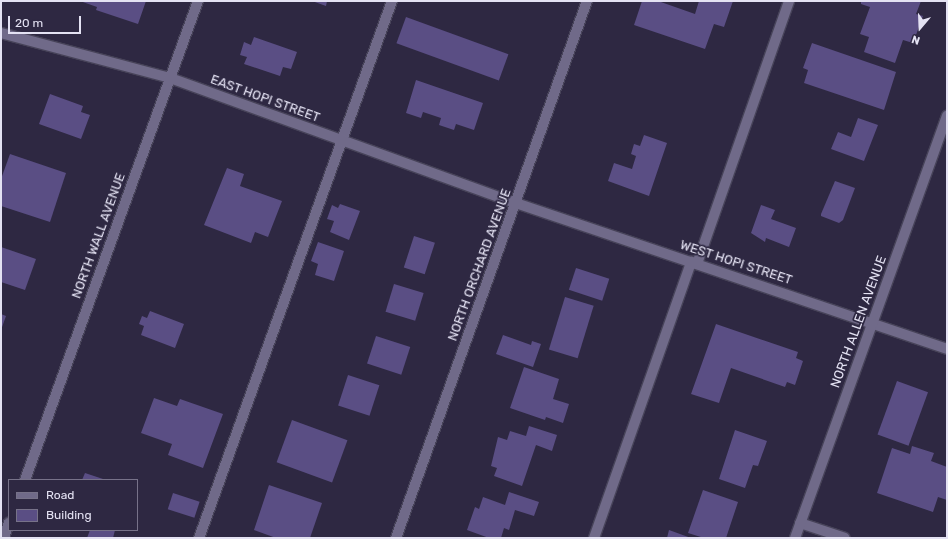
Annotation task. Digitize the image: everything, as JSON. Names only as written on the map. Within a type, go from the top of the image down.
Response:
[{"type":"street","name":"NORTH WALL AVENUE","points":[[25,479],[198,1]]},
{"type":"street","points":[[199,538],[392,1]]},
{"type":"street","name":"NORTH ORCHARD AVENUE","points":[[396,538],[587,1]]},
{"type":"street","points":[[594,538],[789,1]]},
{"type":"street","name":"EAST HOPI STREET","points":[[1,33],[170,78],[516,203]]},
{"type":"street","name":"NORTH ALLEN AVENUE","points":[[795,538],[947,115]]},
{"type":"street","name":"WEST HOPI STREET","points":[[516,203],[947,349]]},
{"type":"street","points":[[800,523],[845,538]]},
{"type":"street","points":[[4,538],[8,526]]},
{"type":"building","points":[[80,1],[146,1],[138,24],[96,10],[97,7]]},
{"type":"building","points":[[312,1],[327,1],[326,6]]},
{"type":"building","points":[[642,1],[658,1],[695,14],[699,1],[733,1],[724,27],[714,24],[705,49],[634,25]]},
{"type":"building","points":[[861,1],[921,1],[916,14],[923,16],[913,43],[903,40],[895,63],[864,52],[869,37],[860,34],[870,7],[861,4]]},
{"type":"building","points":[[406,17],[508,54],[499,81],[396,43]]},
{"type":"building","points":[[254,37],[297,52],[291,69],[283,67],[280,76],[244,64],[247,57],[240,55],[244,42],[251,45]]},
{"type":"building","points":[[812,43],[896,72],[884,110],[804,83],[808,70],[803,68]]},
{"type":"building","points":[[416,80],[483,103],[474,130],[456,124],[454,130],[439,125],[441,118],[423,112],[421,118],[406,113]]},
{"type":"building","points":[[50,94],[83,106],[81,112],[90,115],[81,139],[39,124]]},
{"type":"building","points":[[858,118],[878,125],[864,161],[831,149],[838,132],[851,137]]},
{"type":"building","points":[[644,135],[667,143],[649,196],[608,181],[614,163],[632,169],[636,156],[631,154],[634,144],[640,146]]},
{"type":"building","points":[[10,154],[66,173],[50,222],[1,206],[1,179]]},
{"type":"building","points":[[227,168],[244,174],[240,186],[282,201],[268,237],[255,232],[251,243],[204,225]]},
{"type":"building","points":[[835,181],[855,188],[843,220],[839,223],[821,216]]},
{"type":"building","points":[[340,204],[360,211],[349,240],[330,232],[334,221],[327,219],[332,205],[338,208]]},
{"type":"building","points":[[761,205],[775,210],[771,219],[796,228],[789,247],[766,238],[765,242],[751,233]]},
{"type":"building","points":[[414,236],[435,243],[425,274],[404,267]]},
{"type":"building","points":[[318,242],[344,251],[334,281],[315,275],[318,264],[311,261]]},
{"type":"building","points":[[1,247],[36,259],[25,290],[1,282]]},
{"type":"building","points":[[576,268],[609,279],[602,301],[569,290]]},
{"type":"building","points":[[394,284],[424,293],[415,321],[386,312]]},
{"type":"building","points":[[565,297],[594,306],[578,358],[549,350]]},
{"type":"building","points":[[150,311],[184,324],[175,348],[141,335],[144,326],[139,324],[142,316],[147,318]]},
{"type":"building","points":[[1,314],[6,316],[1,330]]},
{"type":"building","points":[[716,324],[798,352],[796,358],[803,361],[795,385],[787,382],[785,387],[731,368],[719,403],[691,394]]},
{"type":"building","points":[[503,335],[531,345],[532,341],[541,344],[533,367],[496,354]]},
{"type":"building","points":[[376,336],[410,347],[401,375],[367,364]]},
{"type":"building","points":[[524,367],[559,379],[553,399],[569,404],[563,423],[546,417],[545,420],[510,408]]},
{"type":"building","points":[[348,375],[379,385],[369,416],[338,405]]},
{"type":"building","points":[[897,381],[928,392],[909,446],[878,435]]},
{"type":"building","points":[[154,398],[177,406],[180,399],[223,414],[203,468],[168,455],[172,444],[141,433]]},
{"type":"building","points":[[292,420],[347,440],[332,482],[277,462]]},
{"type":"building","points":[[529,426],[557,435],[552,451],[536,445],[522,486],[494,476],[497,468],[491,466],[498,437],[507,440],[510,431],[526,436]]},
{"type":"building","points":[[735,430],[767,441],[758,466],[753,465],[745,488],[719,479]]},
{"type":"building","points":[[912,446],[934,453],[931,461],[947,467],[947,500],[938,497],[933,512],[877,493],[892,448],[910,454]]},
{"type":"building","points":[[85,473],[103,479],[82,479]]},
{"type":"building","points":[[269,485],[322,503],[310,538],[276,538],[254,530]]},
{"type":"building","points":[[703,490],[738,502],[726,538],[704,538],[688,533]]},
{"type":"building","points":[[509,492],[539,502],[534,516],[515,510],[509,530],[504,528],[501,538],[489,538],[467,530],[475,507],[479,509],[483,497],[505,505]]},
{"type":"building","points":[[173,493],[200,502],[194,518],[168,509]]},
{"type":"building","points":[[669,530],[691,538],[667,538]]},
{"type":"building","points":[[90,531],[115,531],[113,538],[87,538]]}]
